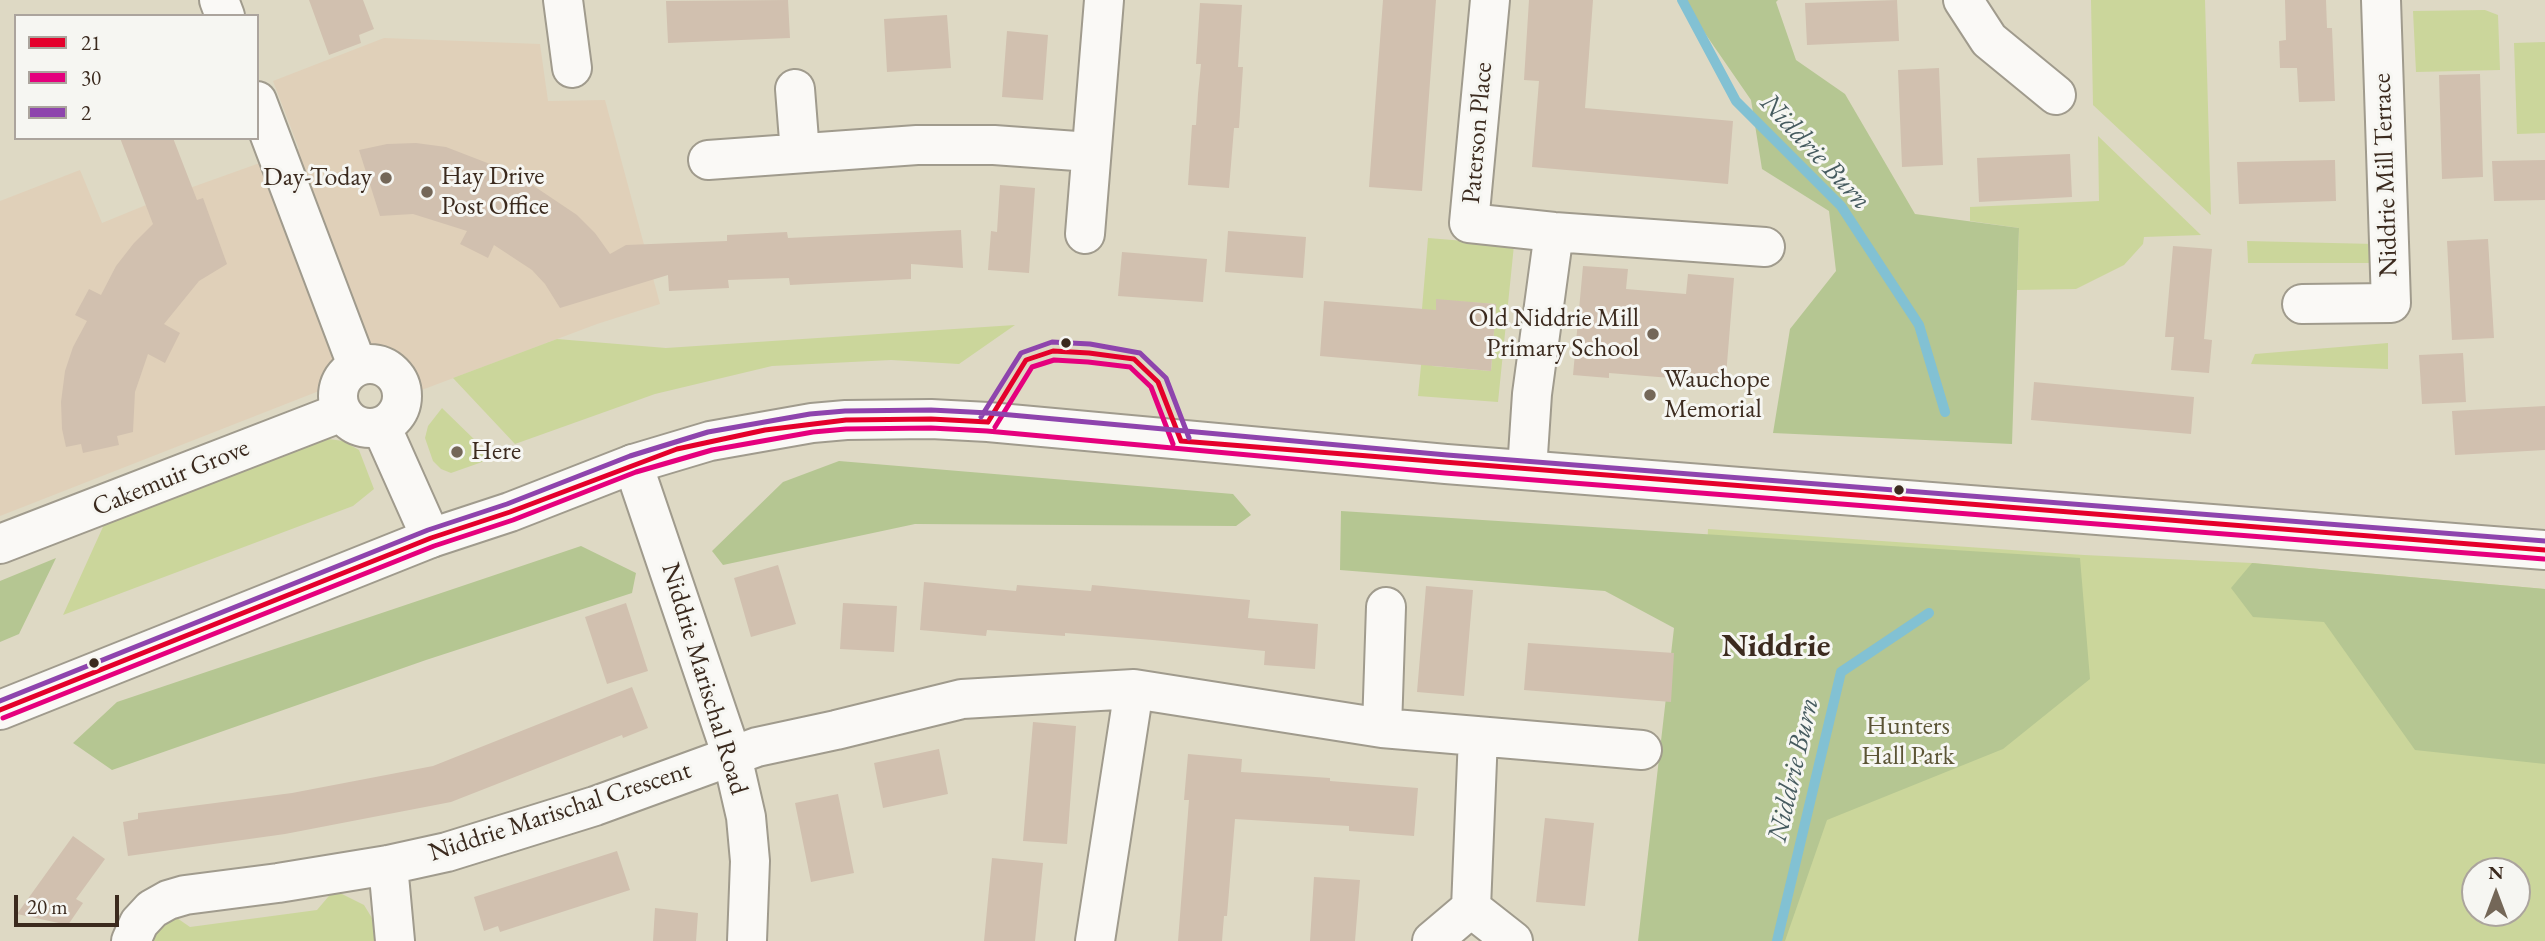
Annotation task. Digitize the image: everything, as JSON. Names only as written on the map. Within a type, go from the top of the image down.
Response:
[{"type":"street","points":[[563,0],[572,68]]},
{"type":"street","points":[[1085,234],[1104,0]]},
{"type":"street","name":"Paterson Place","points":[[1490,0],[1469,223],[1554,232],[1765,247]]},
{"type":"street","points":[[1963,0],[1989,40],[2056,95]]},
{"type":"street","name":"Niddrie Mill Terrace","points":[[2302,304],[2391,303],[2381,0]]},
{"type":"street","points":[[795,89],[800,153]]},
{"type":"street","points":[[259,107],[357,365]]},
{"type":"street","points":[[708,160],[956,144],[1090,152]]},
{"type":"street","points":[[1527,470],[1532,394],[1554,232]]},
{"type":"street","points":[[377,363],[387,368],[400,383],[402,393],[397,413],[381,426],[372,428],[355,425],[342,412],[337,394],[339,384],[349,370],[357,365],[377,363]]},
{"type":"street","name":"Cakemuir Grove","points":[[0,544],[342,412]]},
{"type":"street","points":[[0,710],[431,538],[510,512],[633,464],[710,441],[812,423],[846,420],[931,419],[988,422],[1527,470],[2545,551]]},
{"type":"street","points":[[381,426],[431,538]]},
{"type":"street","name":"Niddrie Marischal Road","points":[[633,464],[732,756],[746,817],[750,861],[747,941]]},
{"type":"street","points":[[1382,728],[1386,607]]},
{"type":"street","points":[[1095,941],[1134,689]]},
{"type":"street","name":"Niddrie Marischal Crescent","points":[[131,941],[139,923],[152,909],[168,900],[388,864],[505,835],[595,806],[757,747],[962,699],[1134,689],[1382,728],[1642,750]]},
{"type":"street","points":[[1432,941],[1471,908],[1478,736]]},
{"type":"street","points":[[388,864],[395,941]]},
{"type":"street","points":[[1471,908],[1513,941]]},
{"type":"shaded area","points":[[384,38],[540,44],[548,101],[605,100],[660,304],[597,324],[411,394],[398,365],[390,358],[377,352],[363,351],[344,356],[327,371],[319,391],[0,516],[0,201],[80,170],[102,223],[173,194],[299,149],[273,81]]},
{"type":"green space","points":[[1682,0],[1778,0],[1776,2],[1796,60],[1845,94],[1915,214],[2019,228],[2012,444],[1773,433],[1790,329],[1836,271],[1829,211],[1762,169],[1751,100]]},
{"type":"green space","points":[[2091,0],[2205,0],[2211,215],[2093,105]]},
{"type":"green space","points":[[2485,10],[2498,15],[2500,70],[2416,72],[2413,11]]},
{"type":"green space","points":[[2545,42],[2545,133],[2517,134],[2514,43]]},
{"type":"green space","points":[[2098,136],[2201,235],[2144,237],[2143,244],[2124,265],[2076,289],[2017,290],[2019,228],[1970,221],[1970,207],[2099,201]]},
{"type":"green space","points":[[1428,238],[1514,245],[1498,402],[1418,396],[1422,356],[1418,356]],"holes":[[[1437,300],[1496,304],[1491,371],[1432,366]]]},
{"type":"green space","points":[[2247,241],[2375,244],[2375,263],[2248,263]]},
{"type":"green space","points":[[1015,325],[959,364],[891,360],[772,366],[655,394],[515,444],[453,378],[557,339],[666,348]]},
{"type":"green space","points":[[2388,343],[2388,369],[2251,364],[2255,354]]},
{"type":"green space","points":[[442,408],[479,444],[485,461],[451,473],[441,469],[433,461],[425,438],[428,426]]},
{"type":"green space","points":[[322,438],[343,441],[359,450],[374,489],[353,506],[63,615],[107,518]]},
{"type":"green space","points":[[839,461],[1233,494],[1251,515],[1236,526],[915,524],[723,565],[712,551],[783,482]]},
{"type":"green space","points":[[1341,511],[2080,558],[2090,679],[2003,749],[1827,820],[1785,941],[1638,941],[1674,628],[1605,591],[1340,570]]},
{"type":"green space","name":"Hunters Hall Park","points":[[1708,529],[2084,555],[2252,563],[2545,589],[2545,941],[1668,941],[1697,786]]},
{"type":"green space","points":[[581,546],[636,573],[632,593],[426,660],[112,770],[73,743],[117,702]]},
{"type":"green space","points":[[56,558],[19,634],[0,642],[0,581]]},
{"type":"green space","points":[[2252,563],[2545,589],[2545,764],[2415,750],[2324,622],[2253,617],[2231,588]]},
{"type":"green space","points":[[334,890],[364,905],[375,923],[377,941],[150,941],[153,933],[174,916],[190,927],[317,910]]},
{"type":"building","points":[[309,0],[363,0],[374,29],[359,35],[361,43],[329,55]]},
{"type":"building","points":[[788,0],[790,38],[668,43],[666,1]]},
{"type":"building","points":[[1383,0],[1436,0],[1422,191],[1369,187]]},
{"type":"building","points":[[1529,0],[1593,0],[1585,108],[1733,121],[1728,184],[1532,167],[1539,81],[1524,80]]},
{"type":"building","points":[[1897,0],[1899,41],[1807,45],[1805,3]]},
{"type":"building","points":[[2285,0],[2326,0],[2327,28],[2332,28],[2335,101],[2299,102],[2297,68],[2280,68],[2279,41],[2286,40]]},
{"type":"building","points":[[1200,3],[1242,5],[1238,67],[1243,67],[1239,128],[1234,128],[1229,188],[1188,185],[1192,125],[1196,125],[1201,64],[1196,64]]},
{"type":"building","points":[[947,15],[951,68],[887,72],[884,19]]},
{"type":"building","points":[[1007,31],[1048,35],[1043,100],[1002,97]]},
{"type":"building","points":[[1939,68],[1943,165],[1902,167],[1898,70]]},
{"type":"building","points":[[2480,74],[2483,177],[2442,179],[2439,75]]},
{"type":"building","points":[[121,140],[174,140],[197,200],[203,198],[227,264],[199,281],[164,324],[180,333],[165,363],[148,354],[135,392],[133,432],[117,436],[119,445],[83,453],[81,444],[66,447],[62,429],[61,402],[65,371],[73,347],[87,321],[75,315],[89,289],[101,295],[116,266],[153,224]]},
{"type":"building","points":[[416,143],[446,147],[503,169],[504,166],[577,215],[595,233],[610,254],[626,245],[727,241],[727,235],[787,232],[788,238],[961,230],[963,268],[911,264],[911,279],[790,285],[789,278],[728,280],[729,288],[669,291],[668,275],[560,308],[545,284],[532,270],[494,245],[488,258],[460,244],[467,231],[413,214],[380,216],[359,150],[387,144]]},
{"type":"building","points":[[2070,154],[2072,197],[1979,202],[1977,158]]},
{"type":"building","points":[[2335,160],[2336,201],[2239,204],[2237,162]]},
{"type":"building","points":[[2545,160],[2545,200],[2494,201],[2492,161]]},
{"type":"building","points":[[1000,185],[1035,188],[1029,273],[988,270],[991,231],[997,232]]},
{"type":"building","points":[[1228,231],[1306,237],[1303,278],[1225,272]]},
{"type":"building","points":[[2488,239],[2494,338],[2452,340],[2447,241]]},
{"type":"building","points":[[2173,246],[2212,249],[2204,339],[2212,340],[2209,373],[2171,370],[2174,337],[2165,337]]},
{"type":"building","points":[[1122,252],[1207,259],[1203,302],[1118,296]]},
{"type":"building","name":"Old Niddrie Mill Primary School","points":[[1583,266],[1628,269],[1626,289],[1686,294],[1688,274],[1734,278],[1725,388],[1682,385],[1683,379],[1609,373],[1609,378],[1573,375]]},
{"type":"building","points":[[1436,299],[1496,304],[1491,371],[1320,356],[1324,301],[1436,310]]},
{"type":"building","points":[[2463,353],[2466,402],[2422,404],[2419,355]]},
{"type":"building","points":[[2034,382],[2194,397],[2191,434],[2031,420]]},
{"type":"building","points":[[2545,406],[2545,450],[2455,455],[2452,411]]},
{"type":"building","points":[[778,565],[796,624],[751,637],[734,578]]},
{"type":"building","points":[[924,582],[1016,591],[1017,585],[1091,591],[1092,585],[1250,600],[1248,618],[1318,624],[1315,669],[1264,665],[1265,651],[1065,633],[1065,636],[987,630],[986,636],[920,630]]},
{"type":"building","points":[[1426,586],[1473,590],[1464,696],[1417,692]]},
{"type":"building","points":[[626,603],[648,671],[607,684],[585,617]]},
{"type":"building","points":[[843,603],[897,606],[894,652],[840,649]]},
{"type":"building","points":[[1528,643],[1674,653],[1671,702],[1524,690]]},
{"type":"building","points":[[632,687],[648,728],[623,738],[622,735],[451,802],[285,834],[128,856],[123,822],[138,819],[138,813],[292,793],[433,766]]},
{"type":"building","points":[[1033,722],[1076,726],[1067,844],[1023,841]]},
{"type":"building","points":[[939,749],[948,794],[883,808],[874,763]]},
{"type":"building","points":[[1188,754],[1242,759],[1241,772],[1418,788],[1414,836],[1349,831],[1349,826],[1235,819],[1227,916],[1224,916],[1222,941],[1178,941],[1189,800],[1184,800]]},
{"type":"building","points":[[838,794],[854,873],[811,882],[795,803]]},
{"type":"building","points":[[1545,818],[1594,823],[1585,906],[1536,902]]},
{"type":"building","points":[[73,836],[105,859],[76,899],[83,903],[68,925],[17,914]]},
{"type":"building","points":[[617,851],[630,890],[500,932],[498,926],[484,931],[474,897]]},
{"type":"building","points":[[992,858],[1043,863],[1035,941],[984,941]]},
{"type":"building","points":[[1314,877],[1360,880],[1355,941],[1310,941]]},
{"type":"building","points":[[655,908],[698,913],[696,941],[653,941]]},
{"type":"waterway","name":"Niddrie Burn","points":[[1682,0],[1736,101],[1841,206],[1919,325],[1945,412]]},
{"type":"waterway","name":"Niddrie Burn","points":[[1777,941],[1841,672],[1929,613]]},
{"type":"transit line","name":"2","points":[[981,417],[1021,353],[1052,342],[1090,344],[1140,353],[1166,378],[1189,438]]},
{"type":"transit line","name":"21","points":[[988,422],[1026,360],[1053,351],[1089,353],[1134,359],[1158,382],[1181,441]]},
{"type":"transit line","name":"30","points":[[995,427],[1032,367],[1054,360],[1088,362],[1130,367],[1151,387],[1173,444]]},
{"type":"transit line","name":"2","points":[[0,701],[428,530],[507,504],[630,456],[708,432],[810,414],[845,411],[931,410],[989,413],[1447,455],[2545,541]]},
{"type":"transit line","name":"21","points":[[0,710],[431,538],[510,512],[677,449],[765,430],[846,420],[931,419],[988,422]]},
{"type":"transit line","name":"30","points":[[3,718],[434,546],[513,520],[636,472],[712,450],[813,432],[846,429],[931,428],[987,431],[1445,473],[2544,559]]},
{"type":"transit line","name":"21","points":[[1181,441],[2545,550]]},
{"type":"place","name":"Day-Today","points":[[386,178]]},
{"type":"place","name":"Hay Drive Post Office","points":[[427,192]]},
{"type":"place","name":"Old Niddrie Mill Primary School","points":[[1653,334]]},
{"type":"place","name":"Wauchope Memorial","points":[[1650,395]]},
{"type":"place","name":"Here","points":[[457,452]]},
{"type":"district","name":"Niddrie","points":[[1776,647]]}]
